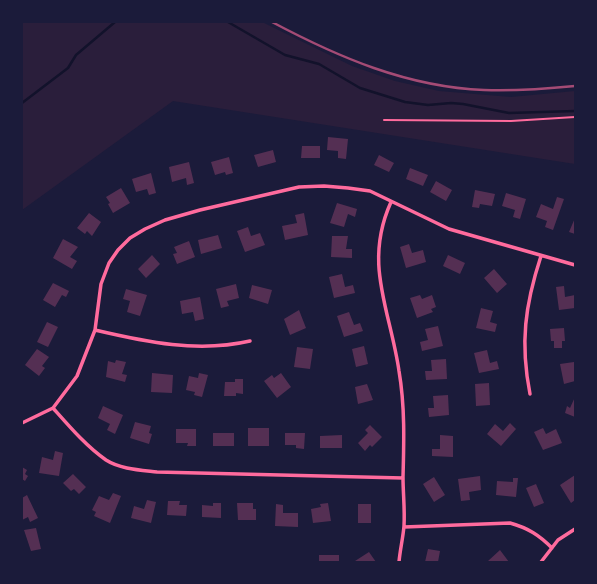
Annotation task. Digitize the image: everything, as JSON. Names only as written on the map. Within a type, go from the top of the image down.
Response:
[{"type":"street","points":[[22,423],[53,408],[77,376],[95,330],[101,284],[109,263],[118,250],[130,238],[152,226],[200,210],[299,187],[324,186],[370,191],[448,229],[575,265]]},
{"type":"street","points":[[391,202],[379,237],[378,263],[382,296],[399,370],[404,424],[404,527],[399,562]]},
{"type":"street","points":[[530,394],[525,367],[524,345],[527,309],[531,286],[542,256]]},
{"type":"street","points":[[95,330],[140,341],[173,345],[230,346],[250,342]]},
{"type":"street","points":[[53,408],[73,431],[107,460],[132,469],[157,472],[250,473],[403,478]]},
{"type":"street","points":[[404,527],[510,523],[525,527],[539,535],[552,548]]},
{"type":"street","points":[[541,562],[558,540],[575,529]]},
{"type":"lane","points":[[384,120],[511,121],[575,117]]},
{"type":"shaded area","points":[[22,22],[262,22],[352,66],[395,81],[439,91],[511,97],[575,91],[575,164],[173,101],[22,210]]},
{"type":"building","points":[[328,137],[348,139],[346,159],[338,158],[338,151],[327,150]]},
{"type":"building","points":[[302,146],[320,146],[320,158],[301,158]]},
{"type":"building","points":[[273,150],[276,162],[258,167],[254,155]]},
{"type":"building","points":[[379,155],[394,163],[389,172],[374,165]]},
{"type":"building","points":[[229,157],[233,173],[226,175],[225,172],[215,175],[211,162]]},
{"type":"building","points":[[189,162],[194,183],[187,185],[186,178],[172,182],[169,167]]},
{"type":"building","points":[[410,168],[428,175],[423,186],[406,179]]},
{"type":"building","points":[[151,173],[156,193],[149,195],[147,189],[136,192],[132,179]]},
{"type":"building","points":[[436,181],[452,190],[446,201],[430,192]]},
{"type":"building","points":[[121,188],[130,203],[113,213],[108,204],[110,203],[106,197]]},
{"type":"building","points":[[475,190],[495,194],[492,206],[480,204],[479,208],[472,207]]},
{"type":"building","points":[[506,193],[526,199],[520,219],[513,217],[515,210],[502,206]]},
{"type":"building","points":[[557,197],[564,199],[553,230],[545,227],[547,221],[536,217],[541,204],[553,209]]},
{"type":"building","points":[[337,203],[357,209],[355,217],[348,214],[344,227],[330,223]]},
{"type":"building","points":[[89,213],[101,222],[92,236],[87,231],[85,234],[77,228]]},
{"type":"building","points":[[304,213],[308,235],[285,240],[282,226],[297,223],[295,215]]},
{"type":"building","points":[[575,218],[575,234],[569,232]]},
{"type":"building","points":[[248,227],[251,236],[260,233],[265,245],[245,252],[237,231]]},
{"type":"building","points":[[218,235],[222,248],[201,254],[198,240]]},
{"type":"building","points":[[332,236],[348,236],[346,249],[352,249],[352,258],[331,257]]},
{"type":"building","points":[[63,239],[78,247],[70,257],[77,261],[72,269],[53,258]]},
{"type":"building","points":[[189,241],[195,257],[177,264],[173,254],[177,253],[174,247]]},
{"type":"building","points":[[409,244],[412,253],[423,250],[426,262],[406,268],[400,247]]},
{"type":"building","points":[[152,255],[160,264],[146,278],[138,269]]},
{"type":"building","points":[[448,255],[465,263],[460,274],[443,266]]},
{"type":"building","points":[[494,269],[507,284],[497,293],[484,278]]},
{"type":"building","points":[[342,274],[345,287],[353,285],[355,293],[334,298],[329,277]]},
{"type":"building","points":[[53,283],[69,291],[66,297],[62,295],[55,307],[43,300]]},
{"type":"building","points":[[236,284],[239,298],[227,301],[229,306],[221,308],[216,289]]},
{"type":"building","points":[[252,285],[272,290],[268,304],[249,298]]},
{"type":"building","points":[[564,286],[565,297],[575,295],[575,308],[559,310],[556,287]]},
{"type":"building","points":[[126,289],[147,295],[140,316],[127,312],[130,301],[123,299]]},
{"type":"building","points":[[420,295],[422,299],[432,295],[436,307],[431,309],[433,312],[417,318],[410,298]]},
{"type":"building","points":[[200,297],[204,319],[195,321],[193,312],[182,314],[180,301]]},
{"type":"building","points":[[481,308],[493,311],[490,322],[497,324],[495,332],[476,328]]},
{"type":"building","points":[[299,310],[306,328],[290,335],[284,319]]},
{"type":"building","points":[[349,312],[354,325],[360,323],[363,331],[344,337],[337,316]]},
{"type":"building","points":[[47,322],[58,327],[48,347],[37,342]]},
{"type":"building","points":[[438,326],[443,346],[422,351],[420,342],[428,340],[425,329]]},
{"type":"building","points":[[564,328],[565,341],[562,341],[562,348],[554,348],[554,341],[551,341],[550,329]]},
{"type":"building","points":[[364,346],[368,364],[356,367],[352,349]]},
{"type":"building","points":[[297,347],[313,349],[310,369],[294,367]]},
{"type":"building","points":[[37,349],[49,357],[42,366],[45,368],[39,376],[25,365]]},
{"type":"building","points":[[487,350],[490,363],[497,361],[499,369],[479,373],[474,353]]},
{"type":"building","points":[[446,359],[447,379],[426,380],[425,371],[432,371],[431,360]]},
{"type":"building","points":[[116,360],[126,362],[122,374],[127,375],[125,382],[106,377],[108,361],[115,363]]},
{"type":"building","points":[[574,362],[575,381],[564,384],[560,364]]},
{"type":"building","points":[[152,373],[173,375],[172,393],[151,392]]},
{"type":"building","points":[[199,373],[208,375],[202,397],[194,395],[195,392],[186,390],[189,376],[198,378]]},
{"type":"building","points":[[281,373],[291,387],[277,398],[264,381],[272,375],[274,378]]},
{"type":"building","points":[[235,379],[243,379],[243,394],[236,393],[236,396],[224,396],[225,382],[235,382]]},
{"type":"building","points":[[489,383],[490,405],[476,406],[475,384]]},
{"type":"building","points":[[367,384],[373,400],[358,404],[355,387]]},
{"type":"building","points":[[448,395],[449,415],[429,417],[428,408],[434,408],[433,396]]},
{"type":"building","points":[[575,397],[575,417],[565,413],[567,406],[570,408]]},
{"type":"building","points":[[103,406],[123,415],[115,434],[107,430],[110,424],[98,418]]},
{"type":"building","points":[[135,422],[151,426],[149,433],[152,434],[149,444],[130,438]]},
{"type":"building","points":[[510,423],[516,429],[501,446],[487,434],[495,424],[503,431]]},
{"type":"building","points":[[370,425],[382,437],[372,447],[370,445],[365,451],[358,443],[368,433],[365,430]]},
{"type":"building","points":[[248,428],[269,428],[269,446],[248,446]]},
{"type":"building","points":[[543,428],[546,434],[556,429],[562,443],[543,450],[534,432]]},
{"type":"building","points":[[176,429],[196,429],[196,446],[187,446],[188,443],[176,443]]},
{"type":"building","points":[[213,433],[234,433],[234,446],[213,446]]},
{"type":"building","points":[[285,433],[305,433],[304,449],[296,448],[296,445],[285,445]]},
{"type":"building","points":[[342,435],[342,448],[320,448],[320,436]]},
{"type":"building","points":[[440,435],[453,436],[453,457],[432,456],[432,449],[440,449]]},
{"type":"building","points":[[55,451],[63,453],[59,476],[39,473],[42,457],[53,460]]},
{"type":"building","points":[[22,467],[27,470],[25,474],[28,476],[25,481],[22,479]]},
{"type":"building","points":[[73,474],[86,487],[79,494],[74,489],[71,491],[63,483]]},
{"type":"building","points":[[575,475],[575,500],[571,503],[560,485]]},
{"type":"building","points":[[480,476],[481,490],[469,492],[470,500],[461,501],[458,479]]},
{"type":"building","points":[[434,477],[445,495],[434,502],[423,484]]},
{"type":"building","points":[[513,478],[518,478],[516,497],[496,495],[497,481],[513,482]]},
{"type":"building","points":[[536,484],[544,503],[534,507],[526,488]]},
{"type":"building","points":[[113,493],[121,496],[110,523],[94,516],[96,512],[92,510],[99,496],[109,500]]},
{"type":"building","points":[[27,495],[38,518],[30,522],[28,517],[22,520],[22,498]]},
{"type":"building","points":[[147,500],[156,502],[151,523],[131,518],[134,506],[144,509]]},
{"type":"building","points":[[168,501],[180,501],[179,505],[187,505],[186,516],[167,515]]},
{"type":"building","points":[[213,503],[221,503],[221,518],[202,517],[202,505],[213,506]]},
{"type":"building","points":[[237,503],[253,503],[253,509],[256,509],[256,520],[238,520]]},
{"type":"building","points":[[328,503],[331,521],[313,523],[311,509],[321,507],[320,504]]},
{"type":"building","points":[[276,504],[283,505],[283,513],[298,513],[298,527],[275,526]]},
{"type":"building","points":[[358,504],[371,504],[371,523],[358,523]]},
{"type":"building","points":[[36,528],[41,549],[31,551],[24,530]]},
{"type":"building","points":[[428,549],[440,551],[438,562],[425,562]]},
{"type":"building","points":[[500,550],[509,562],[488,562],[488,561]]},
{"type":"building","points":[[369,552],[376,562],[355,561]]},
{"type":"building","points":[[319,555],[339,555],[339,562],[319,562]]},
{"type":"waterway","points":[[22,103],[68,68],[76,55],[115,22]]},
{"type":"waterway","points":[[228,22],[285,55],[319,64],[360,88],[405,102],[428,105],[451,103],[463,104],[509,113],[575,111]]},
{"type":"railway","points":[[272,22],[348,58],[374,68],[428,83],[455,88],[484,90],[530,90],[575,86]]}]
